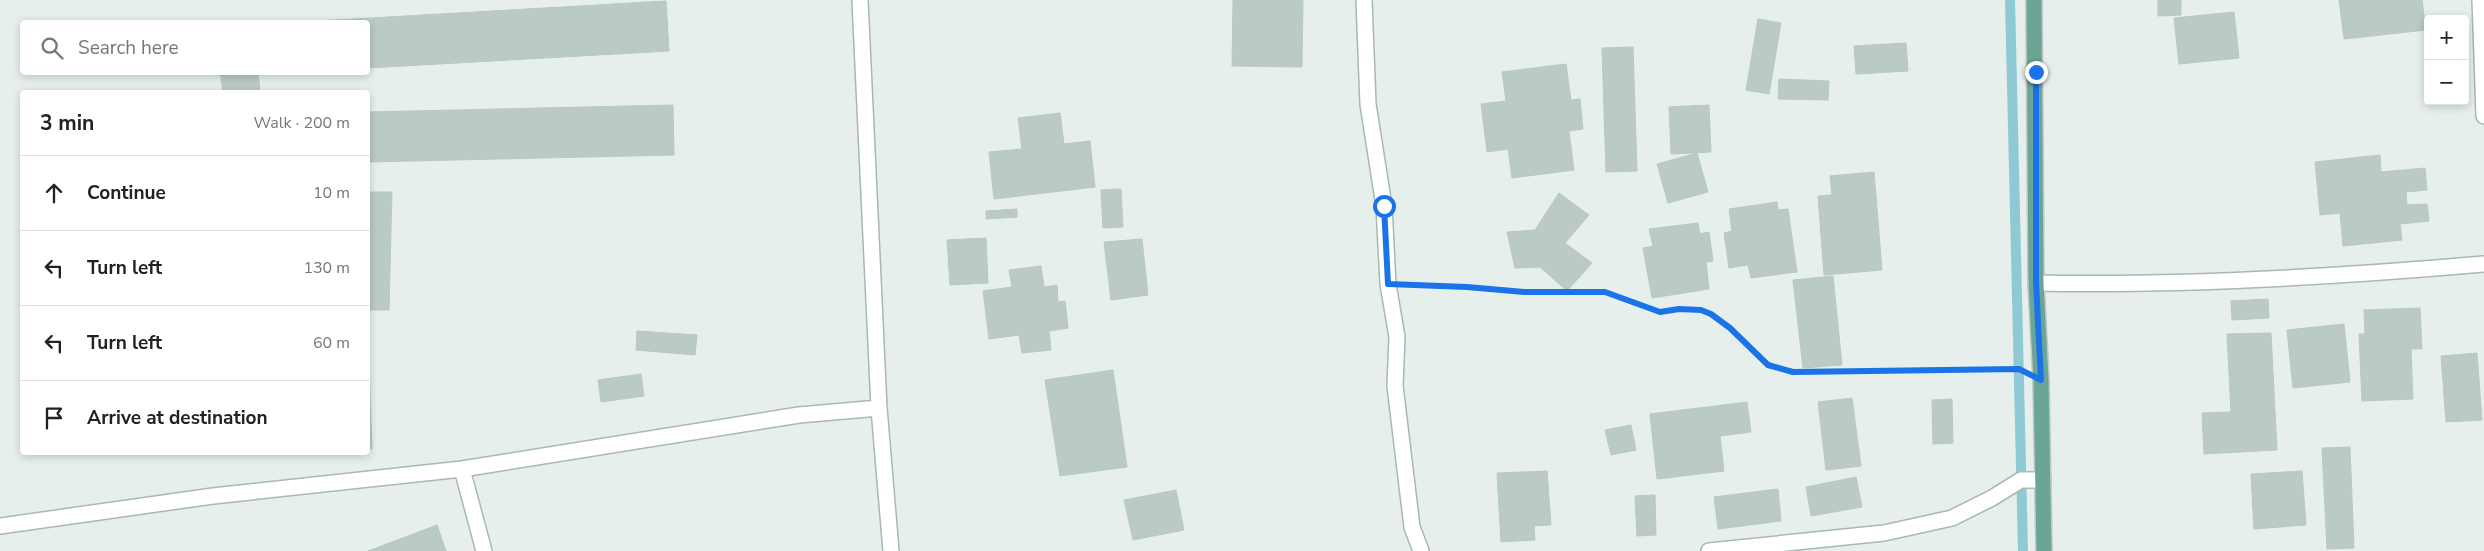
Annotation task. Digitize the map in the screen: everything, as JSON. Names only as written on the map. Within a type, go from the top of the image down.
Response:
[{"type":"main road","points":[[2034,0],[2036,283],[2041,380],[2044,551]]},
{"type":"street","points":[[860,0],[879,408],[891,551]]},
{"type":"street","points":[[1364,0],[1368,104],[1384,206],[1388,284],[1397,337],[1395,386],[1412,527],[1421,551]]},
{"type":"street","points":[[2480,0],[2484,116]]},
{"type":"street","points":[[2036,283],[2123,285],[2402,272],[2484,264]]},
{"type":"street","points":[[0,526],[213,496],[462,469],[799,415],[879,408]]},
{"type":"street","points":[[462,469],[484,551]]},
{"type":"street","points":[[1710,551],[1884,533],[1952,518],[1992,498],[2021,480],[2043,480]]},
{"type":"path","points":[[1388,284],[1467,287],[1524,292],[1605,292],[1660,312],[1679,309],[1701,310],[1711,314],[1730,328],[1768,365],[1793,372],[2019,369],[2041,380]]},
{"type":"building","points":[[1233,0],[1303,0],[1302,67],[1232,66]]},
{"type":"building","points":[[2158,0],[2181,0],[2181,15],[2158,16]]},
{"type":"building","points":[[2339,0],[2422,0],[2424,30],[2344,39]]},
{"type":"building","points":[[666,1],[669,51],[370,68],[370,20],[336,20]]},
{"type":"building","points":[[2234,12],[2239,58],[2179,64],[2174,18]]},
{"type":"building","points":[[1758,19],[1781,23],[1769,94],[1746,90]]},
{"type":"building","points":[[1906,43],[1908,71],[1856,74],[1854,46]]},
{"type":"building","points":[[1633,47],[1637,171],[1606,172],[1602,48]]},
{"type":"building","points":[[1566,64],[1571,100],[1580,99],[1583,129],[1569,131],[1574,170],[1512,178],[1508,149],[1487,152],[1481,104],[1506,101],[1502,72]]},
{"type":"building","points":[[220,75],[258,75],[260,90],[223,90]]},
{"type":"building","points":[[1779,79],[1829,81],[1828,100],[1778,99]]},
{"type":"building","points":[[673,105],[674,155],[370,162],[370,112]]},
{"type":"building","points":[[1709,105],[1711,152],[1671,154],[1669,107]]},
{"type":"building","points":[[1060,113],[1064,144],[1090,141],[1095,187],[994,199],[989,152],[1022,149],[1018,118]]},
{"type":"building","points":[[1697,153],[1708,192],[1668,203],[1657,164]]},
{"type":"building","points":[[2380,155],[2381,172],[2425,168],[2427,190],[2406,192],[2407,205],[2427,204],[2429,221],[2400,224],[2402,240],[2343,246],[2340,213],[2320,215],[2315,162]]},
{"type":"building","points":[[1874,172],[1882,270],[1824,275],[1818,196],[1832,195],[1830,176]]},
{"type":"building","points":[[1121,189],[1123,227],[1103,228],[1101,190]]},
{"type":"building","points":[[370,192],[392,192],[389,310],[370,310]]},
{"type":"building","points":[[1559,193],[1589,215],[1565,243],[1592,263],[1567,291],[1540,267],[1515,268],[1507,232],[1535,230]]},
{"type":"building","points":[[1777,202],[1778,210],[1788,209],[1797,272],[1751,278],[1748,265],[1729,268],[1724,233],[1732,231],[1729,209]]},
{"type":"building","points":[[1017,209],[1017,217],[986,219],[986,211]]},
{"type":"building","points":[[1698,223],[1700,234],[1709,232],[1713,261],[1706,262],[1709,289],[1652,298],[1643,248],[1653,246],[1649,229]]},
{"type":"building","points":[[986,238],[988,283],[950,285],[947,240]]},
{"type":"building","points":[[1142,239],[1148,295],[1111,300],[1104,242]]},
{"type":"building","points":[[1041,266],[1044,287],[1057,285],[1058,302],[1065,301],[1068,328],[1049,331],[1051,350],[1022,353],[1019,335],[989,339],[983,291],[1012,287],[1009,270]]},
{"type":"building","points":[[1833,276],[1842,365],[1803,368],[1793,280]]},
{"type":"building","points":[[2268,299],[2269,318],[2232,320],[2231,301]]},
{"type":"building","points":[[2420,308],[2422,349],[2411,349],[2413,399],[2362,401],[2359,334],[2365,334],[2364,310]]},
{"type":"building","points":[[2344,324],[2350,382],[2293,388],[2287,330]]},
{"type":"building","points":[[637,331],[697,335],[695,355],[636,350]]},
{"type":"building","points":[[2271,333],[2277,450],[2204,454],[2202,413],[2231,412],[2227,334]]},
{"type":"building","points":[[2477,353],[2482,420],[2446,422],[2441,356]]},
{"type":"building","points":[[1113,370],[1127,467],[1060,476],[1045,380]]},
{"type":"building","points":[[641,374],[644,396],[601,402],[598,380]]},
{"type":"building","points":[[370,395],[372,449],[370,449]]},
{"type":"building","points":[[1852,398],[1861,466],[1826,470],[1818,402]]},
{"type":"building","points":[[1952,399],[1953,443],[1933,444],[1932,400]]},
{"type":"building","points":[[1747,402],[1751,432],[1720,436],[1724,471],[1657,479],[1650,414]]},
{"type":"building","points":[[1631,425],[1636,450],[1611,455],[1605,430]]},
{"type":"building","points":[[2350,447],[2354,548],[2327,549],[2322,448]]},
{"type":"building","points":[[1547,471],[1551,525],[1534,526],[1535,540],[1501,542],[1497,473]]},
{"type":"building","points":[[2302,471],[2306,525],[2254,529],[2251,474]]},
{"type":"building","points":[[1856,477],[1862,507],[1811,516],[1806,487]]},
{"type":"building","points":[[1778,489],[1781,521],[1718,529],[1714,497]]},
{"type":"building","points":[[1176,490],[1184,530],[1133,540],[1124,500]]},
{"type":"building","points":[[1655,495],[1656,535],[1637,536],[1635,496]]},
{"type":"building","points":[[437,525],[446,551],[368,551]]},
{"type":"waterway","points":[[2010,0],[2023,551]]},
{"type":"route","points":[[1384,206],[1388,284],[1467,287],[1524,292],[1605,292],[1628,298],[1660,312],[1679,309],[1701,310],[1711,314],[1730,328],[1768,365],[1793,372],[2019,369],[2041,380],[2036,283],[2036,72]]}]
